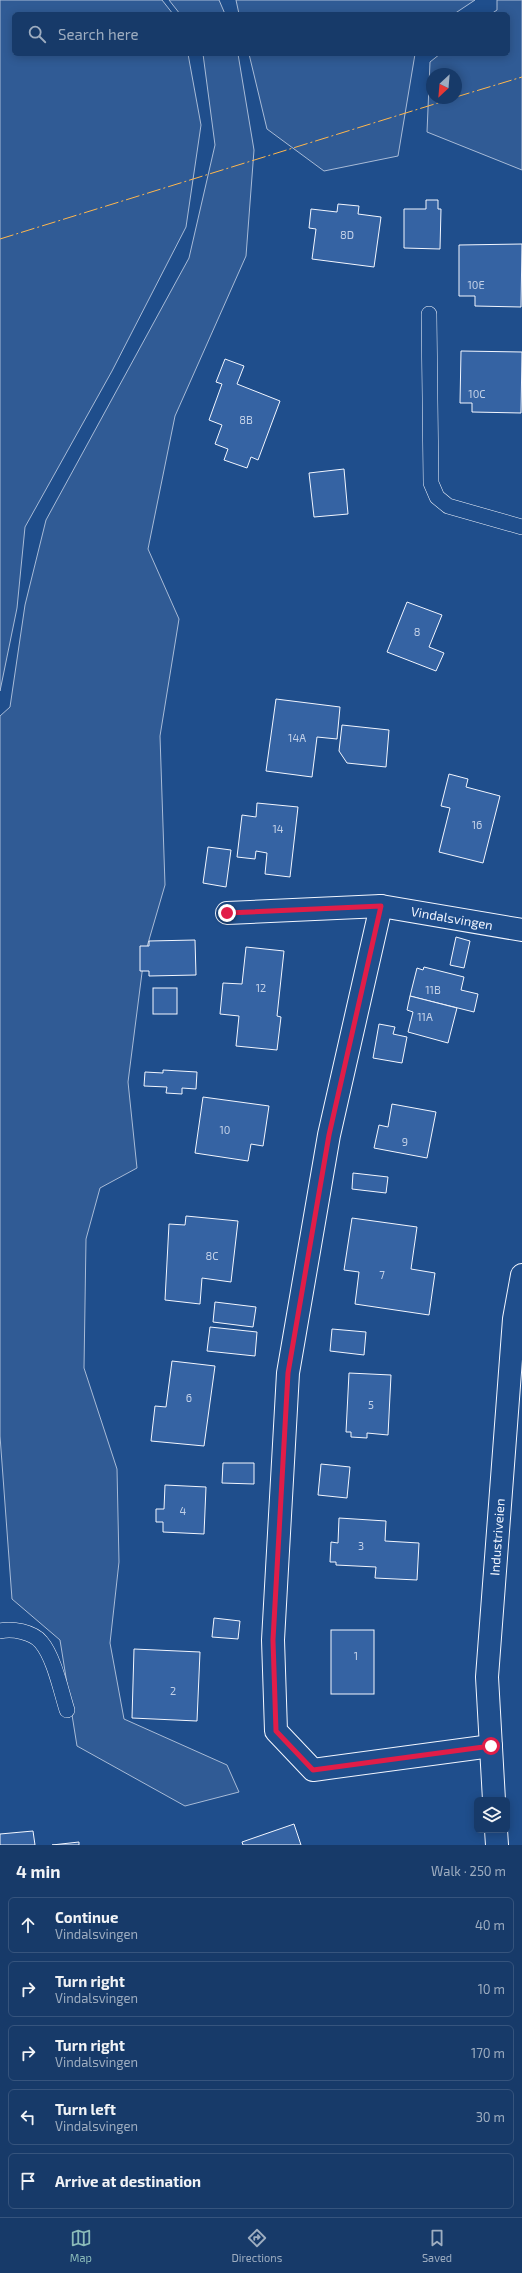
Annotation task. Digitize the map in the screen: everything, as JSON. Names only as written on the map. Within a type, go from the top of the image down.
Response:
[{"type":"street","name":"Vindalsvingen","points":[[227,913],[381,906],[522,930]]},
{"type":"street","points":[[381,906],[329,1135],[288,1373],[273,1640],[276,1731],[313,1770],[491,1746]]},
{"type":"street","name":"Industriveien","points":[[494,1797],[487,1677],[514,1319],[522,1275]]},
{"type":"street","points":[[496,1833],[497,1845]]},
{"type":"lane","points":[[429,314],[431,483],[437,496],[454,509],[522,527]]},
{"type":"lane","points":[[0,1631],[27,1633],[41,1642],[51,1661],[67,1710]]},
{"type":"shaded area","points":[[0,0],[162,0],[171,12],[12,12],[12,56],[188,56],[201,125],[186,227],[112,371],[25,527],[17,608],[0,691]]},
{"type":"shaded area","points":[[169,0],[219,0],[224,12],[178,12]]},
{"type":"shaded area","points":[[236,0],[475,0],[457,12],[239,12]]},
{"type":"shaded area","points":[[497,0],[522,0],[522,170],[427,132],[428,104],[462,104],[462,68],[430,68],[430,62],[438,56],[510,56],[510,12],[494,12],[497,10]]},
{"type":"shaded area","points":[[203,56],[238,56],[254,150],[246,256],[175,416],[148,549],[179,619],[160,736],[165,885],[144,957],[128,1082],[137,1168],[100,1188],[86,1239],[84,1368],[117,1469],[119,1562],[110,1643],[124,1719],[227,1765],[239,1792],[185,1806],[77,1746],[60,1640],[12,1599],[0,1436],[0,716],[10,707],[25,605],[46,520],[189,258],[215,145]]},
{"type":"shaded area","points":[[249,56],[415,56],[398,156],[324,171],[267,129]]},
{"type":"building","points":[[426,200],[438,200],[438,209],[441,209],[440,249],[404,248],[404,209],[426,209]]},
{"type":"building","points":[[338,204],[359,206],[358,214],[381,217],[374,267],[312,259],[316,229],[309,228],[311,209],[337,212]]},
{"type":"building","points":[[522,244],[521,307],[475,306],[475,296],[459,296],[459,245]]},
{"type":"building","points":[[461,351],[522,352],[521,413],[472,412],[472,403],[460,403]]},
{"type":"building","points":[[225,359],[244,366],[237,384],[280,401],[258,460],[251,457],[247,468],[224,460],[228,449],[215,444],[222,425],[209,420],[222,384],[216,382]]},
{"type":"building","points":[[344,469],[348,514],[314,517],[309,473]]},
{"type":"building","points":[[407,602],[442,615],[429,647],[444,653],[436,671],[387,652]]},
{"type":"building","points":[[276,699],[340,707],[337,739],[317,737],[312,777],[266,771]]},
{"type":"building","points":[[342,725],[389,730],[386,767],[347,763],[339,751]]},
{"type":"building","points":[[449,774],[468,779],[466,787],[500,796],[483,863],[439,852],[450,808],[441,806]]},
{"type":"building","points":[[257,803],[298,807],[290,877],[265,874],[267,853],[256,851],[255,859],[237,857],[242,815],[256,817]]},
{"type":"building","points":[[208,847],[231,850],[226,887],[203,883]]},
{"type":"building","points":[[456,937],[470,941],[464,968],[450,965]]},
{"type":"building","points":[[195,940],[196,975],[149,976],[149,971],[140,971],[140,946],[149,946],[149,941]]},
{"type":"building","points":[[246,947],[284,951],[277,1016],[281,1017],[277,1050],[236,1046],[239,1016],[220,1014],[223,983],[242,984]]},
{"type":"building","points":[[424,967],[464,977],[461,990],[478,994],[474,1012],[410,996],[417,968],[423,970]]},
{"type":"building","points":[[153,988],[177,988],[177,1014],[153,1014]]},
{"type":"building","points":[[410,996],[457,1008],[448,1043],[408,1032],[413,1012],[407,1010]]},
{"type":"building","points":[[379,1024],[395,1027],[393,1034],[407,1037],[402,1063],[373,1058]]},
{"type":"building","points":[[163,1070],[197,1072],[196,1089],[182,1088],[182,1094],[166,1093],[167,1087],[144,1086],[145,1072],[163,1073]]},
{"type":"building","points":[[203,1097],[269,1106],[263,1146],[251,1144],[248,1161],[195,1153]]},
{"type":"building","points":[[392,1104],[436,1112],[427,1158],[374,1148],[379,1125],[388,1127]]},
{"type":"building","points":[[353,1173],[388,1177],[386,1193],[352,1189]]},
{"type":"building","points":[[186,1216],[238,1221],[231,1282],[202,1278],[200,1304],[165,1300],[169,1224],[185,1225]]},
{"type":"building","points":[[352,1218],[417,1227],[411,1269],[435,1273],[429,1315],[355,1304],[359,1272],[344,1270]]},
{"type":"building","points":[[215,1302],[256,1307],[253,1327],[213,1322]]},
{"type":"building","points":[[210,1327],[257,1332],[255,1356],[207,1351]]},
{"type":"building","points":[[332,1329],[366,1332],[364,1355],[330,1351]]},
{"type":"building","points":[[172,1361],[215,1366],[204,1446],[151,1441],[155,1406],[166,1407]]},
{"type":"building","points":[[349,1373],[391,1375],[388,1435],[367,1433],[367,1438],[351,1437],[351,1432],[346,1432]]},
{"type":"building","points":[[223,1463],[254,1463],[254,1484],[222,1483]]},
{"type":"building","points":[[321,1464],[350,1467],[347,1498],[318,1495]]},
{"type":"building","points":[[165,1485],[206,1487],[204,1534],[163,1532],[163,1522],[156,1522],[156,1509],[164,1509]]},
{"type":"building","points":[[339,1518],[386,1521],[385,1541],[419,1543],[417,1580],[375,1578],[376,1567],[336,1565],[336,1562],[330,1562],[331,1542],[338,1543]]},
{"type":"building","points":[[214,1618],[240,1621],[238,1639],[212,1637]]},
{"type":"building","points":[[331,1630],[374,1630],[374,1694],[331,1694]]},
{"type":"building","points":[[134,1649],[200,1652],[197,1721],[132,1718]]},
{"type":"building","points":[[294,1824],[301,1845],[243,1845],[242,1842]]},
{"type":"building","points":[[33,1831],[35,1845],[0,1845],[0,1834]]},
{"type":"building","points":[[79,1842],[79,1845],[52,1845]]},
{"type":"power","points":[[462,95],[522,77]]},
{"type":"power","points":[[0,239],[435,104]]},
{"type":"route","points":[[227,913],[381,906],[329,1135],[288,1373],[273,1640],[276,1731],[313,1770],[491,1746]]}]
